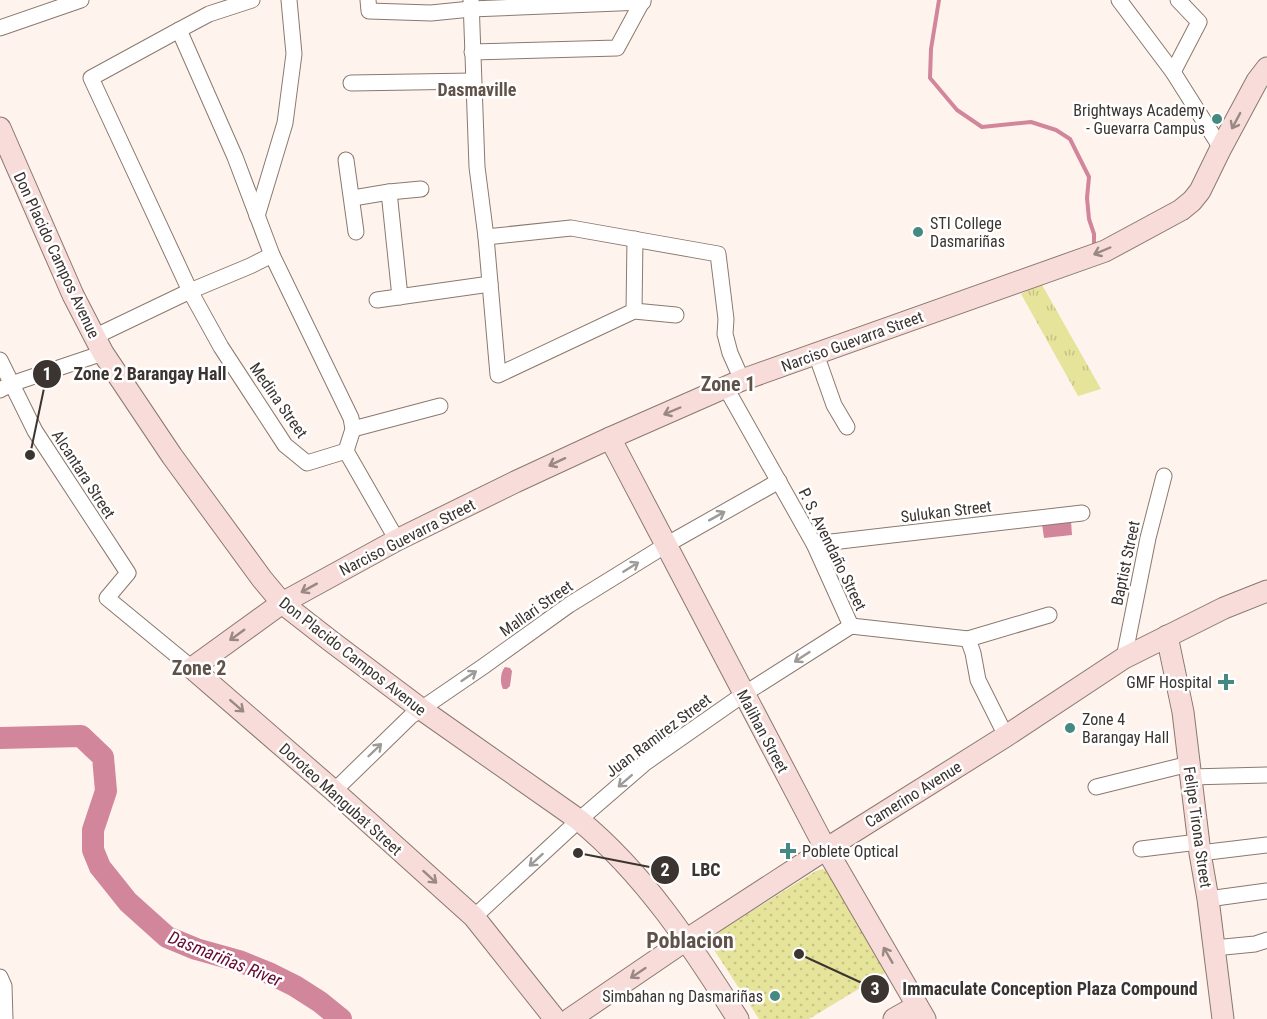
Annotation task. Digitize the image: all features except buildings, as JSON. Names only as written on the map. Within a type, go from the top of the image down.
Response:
[{"type":"street","points":[[0,28],[81,0]]},
{"type":"street","points":[[190,291],[91,78],[208,14],[252,0]]},
{"type":"street","points":[[257,216],[285,123],[294,54],[289,0]]},
{"type":"street","points":[[368,0],[369,11],[431,13],[471,5],[643,1]]},
{"type":"street","points":[[1119,0],[1173,72],[1221,148]]},
{"type":"street","points":[[1173,72],[1199,22],[1178,0]]},
{"type":"street","points":[[472,52],[616,48],[643,1]]},
{"type":"street","points":[[471,5],[477,167],[486,237],[498,375],[634,311],[676,315]]},
{"type":"street","points":[[179,30],[235,157],[272,255],[351,418],[353,429],[346,451],[397,540]]},
{"type":"street","name":"Narciso Guevarra Street","points":[[192,668],[282,603],[397,540],[610,438],[734,384],[1105,251],[1181,210],[1200,191],[1257,81],[1266,72]]},
{"type":"street","points":[[351,83],[473,81]]},
{"type":"street","name":"Don Placido Campos Avenue","points":[[0,128],[73,295],[98,345],[172,456],[262,579],[282,603],[332,642],[421,709],[600,837],[647,888],[686,940],[738,1019]]},
{"type":"street","points":[[346,160],[356,232]]},
{"type":"street","points":[[352,198],[421,189]]},
{"type":"street","points":[[389,192],[400,297]]},
{"type":"street","points":[[486,237],[571,228],[635,240],[634,311]]},
{"type":"street","name":"P. S. Avendaño Street","points":[[635,240],[718,254],[726,319],[725,334],[734,384],[779,481],[814,544],[851,626],[968,639]]},
{"type":"street","points":[[0,360],[6,387],[98,345],[190,291],[272,255]]},
{"type":"street","points":[[377,300],[490,284]]},
{"type":"street","name":"Medina Street","points":[[190,291],[220,348],[285,445],[307,463],[346,451]]},
{"type":"street","points":[[816,354],[834,405],[847,427]]},
{"type":"street","name":"Alcantara Street","points":[[6,387],[128,573],[107,598]]},
{"type":"street","points":[[353,429],[440,406]]},
{"type":"street","name":"Malihan Street","points":[[610,438],[826,849],[921,1012]]},
{"type":"street","name":"Baptist Street","points":[[1124,658],[1148,538],[1164,476]]},
{"type":"street","name":"Mallari Street","points":[[334,791],[411,716],[569,605],[666,545],[779,481]]},
{"type":"street","name":"Sulukan Street","points":[[814,544],[1082,513]]},
{"type":"street","name":"Camerino Avenue","points":[[570,1019],[686,940],[1124,658],[1224,608],[1267,591]]},
{"type":"street","name":"Doroteo Mangubat Street","points":[[107,598],[334,791],[474,917],[555,1019]]},
{"type":"street","points":[[1006,736],[978,680],[968,639],[1049,615]]},
{"type":"street","name":"Juan Ramirez Street","points":[[474,917],[579,820],[645,763],[744,694],[851,626]]},
{"type":"street","name":"Felipe Tirona Street","points":[[1167,636],[1183,712],[1223,1019]]},
{"type":"street","points":[[1096,787],[1190,770],[1267,775]]},
{"type":"street","points":[[1141,849],[1267,845]]},
{"type":"street","points":[[1208,899],[1267,891]]},
{"type":"street","points":[[1214,948],[1255,944],[1267,940]]},
{"type":"street","points":[[0,977],[4,986],[5,1019]]},
{"type":"street","points":[[894,1019],[921,1012]]},
{"type":"green space","points":[[1041,283],[1101,389],[1078,396],[1021,294]]},
{"type":"green space","points":[[822,869],[829,871],[890,970],[809,1019],[759,1019],[707,939]]},
{"type":"shaded area","points":[[1071,521],[1072,535],[1044,538],[1042,524]]},
{"type":"shaded area","points":[[505,667],[512,671],[510,686],[503,689],[501,678]]},
{"type":"waterway","points":[[939,0],[931,49],[930,78],[957,110],[982,127],[1031,122],[1056,130],[1070,139],[1089,177],[1087,198],[1094,246]]},
{"type":"waterway","name":"Dasmariñas River","points":[[0,738],[81,736],[103,757],[106,791],[93,830],[93,850],[100,867],[128,902],[167,937],[271,974],[320,1002],[341,1019]]},
{"type":"place","name":"Brightways Academy - Guevarra Campus","points":[[1217,119]]},
{"type":"place","name":"STI College Dasmariñas","points":[[918,232]]},
{"type":"place","name":"Zone 2 Barangay Hall","points":[[30,455]]},
{"type":"place","name":"GMF Hospital","points":[[1226,682]]},
{"type":"place","name":"Zone 4 Barangay Hall","points":[[1070,728]]},
{"type":"place","name":"Poblete Optical","points":[[788,851]]},
{"type":"place","name":"LBC","points":[[578,853]]},
{"type":"place","name":"Immaculate Conception Plaza Compound","points":[[799,954]]},
{"type":"place","name":"Simbahan ng Dasmariñas","points":[[775,996]]},
{"type":"district","name":"Dasmaville","points":[[477,90]]},
{"type":"district","name":"Zone 1","points":[[728,384]]},
{"type":"district","name":"Zone 2","points":[[199,668]]},
{"type":"district","name":"Poblacion","points":[[690,940]]}]
